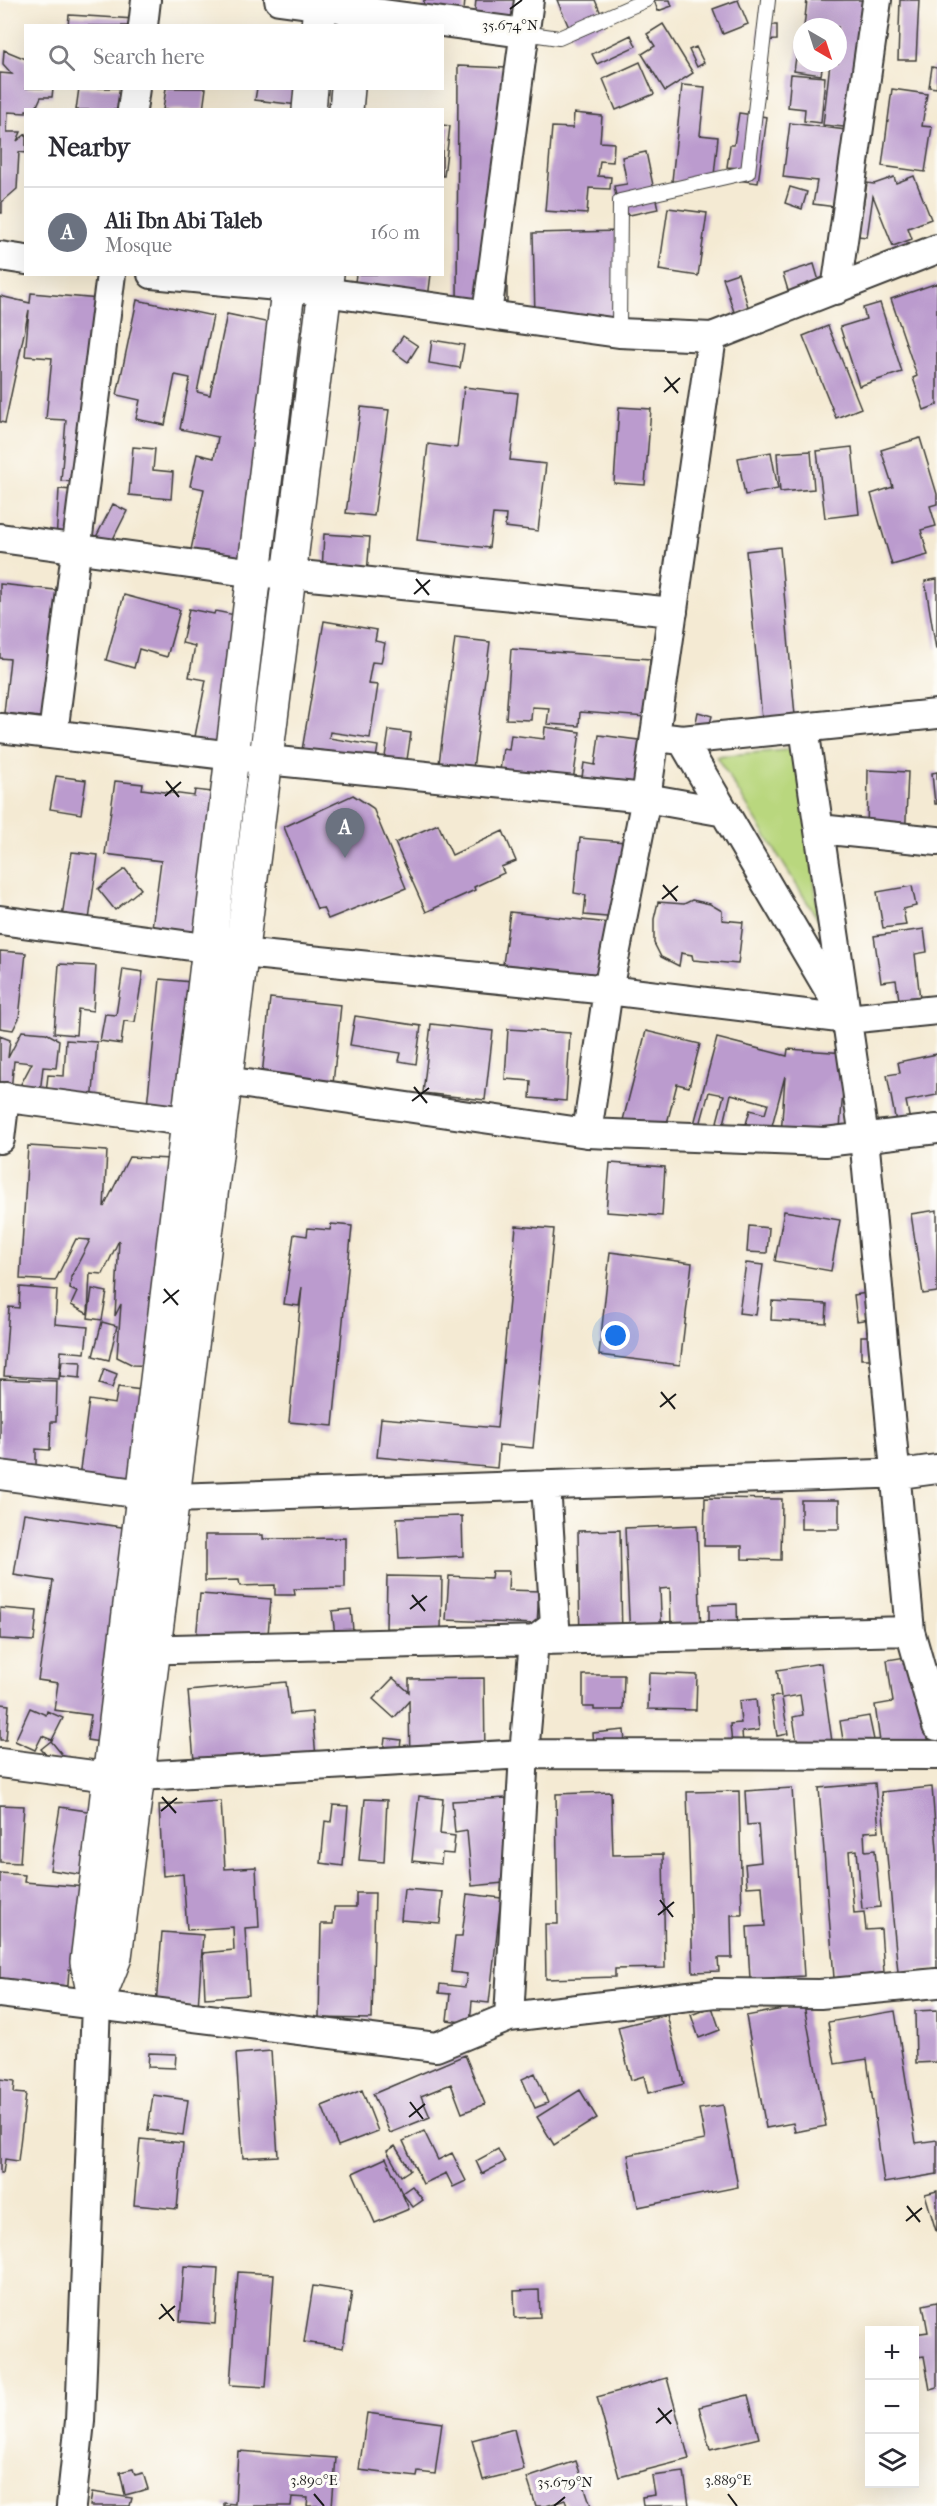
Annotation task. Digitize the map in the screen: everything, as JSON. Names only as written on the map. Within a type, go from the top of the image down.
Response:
[{"type":"main road","points":[[309,108],[311,90]]},
{"type":"main road","points":[[346,108],[348,90]]},
{"type":"main road","points":[[96,2005],[115,1957],[124,1777],[205,1123],[210,949],[289,281]]},
{"type":"main road","points":[[205,1123],[226,1081],[326,283]]},
{"type":"street","points":[[142,24],[146,0]]},
{"type":"street","points":[[279,0],[320,10],[357,12],[524,33]]},
{"type":"street","points":[[487,314],[529,0]]},
{"type":"street","points":[[836,290],[877,0]]},
{"type":"street","points":[[132,108],[135,90]]},
{"type":"street","points":[[191,276],[326,283],[487,314],[619,333],[712,337],[937,249]]},
{"type":"street","points":[[0,256],[24,260]]},
{"type":"street","points":[[53,734],[111,276]]},
{"type":"street","points":[[587,1133],[608,990],[646,798],[668,739],[673,612],[712,337]]},
{"type":"street","points":[[0,538],[255,573],[290,574],[673,612]]},
{"type":"street","points":[[668,739],[937,714]]},
{"type":"street","points":[[0,728],[233,754],[267,760],[646,798],[725,812]]},
{"type":"street","points":[[804,728],[864,1137],[910,1631],[937,1726]]},
{"type":"street","points":[[668,739],[725,812],[847,1019]]},
{"type":"street","points":[[819,828],[937,840]]},
{"type":"street","points":[[0,920],[242,953],[608,990],[847,1019],[937,1010]]},
{"type":"street","points":[[226,1081],[587,1133],[825,1142],[937,1129]]},
{"type":"street","points":[[0,1139],[3,1097],[205,1123]]},
{"type":"street","points":[[0,1475],[159,1495],[546,1485],[896,1473],[937,1469]]},
{"type":"street","points":[[509,2017],[524,1754],[534,1641],[555,1625],[546,1485]]},
{"type":"street","points":[[139,1650],[910,1631]]},
{"type":"street","points":[[0,1763],[124,1777],[524,1754],[937,1755]]},
{"type":"street","points":[[0,1993],[436,2047],[509,2017],[715,1993],[820,1994],[937,1983]]},
{"type":"street","points":[[71,2506],[80,2421],[96,2005]]},
{"type":"lane","points":[[524,33],[559,38],[646,0]]},
{"type":"lane","points":[[619,333],[620,201],[748,172],[768,0]]},
{"type":"green space","points":[[799,749],[819,921],[716,756]]},
{"type":"building","points":[[424,0],[465,0],[463,21],[422,18]]},
{"type":"building","points":[[476,0],[531,0],[528,34],[473,29]]},
{"type":"building","points":[[557,0],[595,0],[606,25],[574,39]]},
{"type":"building","points":[[654,0],[670,0],[672,6],[658,11]]},
{"type":"building","points":[[738,0],[748,24],[723,34],[713,9]]},
{"type":"building","points":[[807,0],[869,0],[854,128],[823,125],[829,72],[847,72],[847,18],[805,18]]},
{"type":"building","points":[[900,0],[919,0],[916,60],[898,60]]},
{"type":"building","points":[[69,15],[135,19],[134,24],[68,24]]},
{"type":"building","points":[[663,24],[693,73],[665,91],[642,54],[655,46],[647,34]]},
{"type":"building","points":[[758,25],[777,25],[777,40],[758,41]]},
{"type":"building","points":[[631,35],[636,46],[597,64],[592,54]]},
{"type":"building","points":[[696,47],[704,63],[697,67],[689,50]]},
{"type":"building","points":[[4,50],[24,58],[24,90],[53,90],[52,97],[41,97],[36,108],[24,108],[24,113],[8,112],[7,132],[21,132],[17,141],[24,136],[24,153],[19,152],[17,189],[2,202],[2,213],[0,213],[0,73],[12,74],[3,64]]},
{"type":"building","points":[[640,62],[654,94],[616,110],[603,79]]},
{"type":"building","points":[[458,66],[507,68],[507,313],[457,313]]},
{"type":"building","points":[[932,67],[937,68],[937,88],[929,87]]},
{"type":"building","points":[[801,72],[822,72],[821,75]]},
{"type":"building","points":[[791,74],[825,77],[821,123],[804,121],[805,109],[788,107]]},
{"type":"building","points":[[682,85],[705,87],[700,135],[718,137],[713,185],[672,181]]},
{"type":"building","points":[[892,89],[927,94],[922,126],[932,127],[925,172],[882,166]]},
{"type":"building","points":[[79,90],[128,90],[126,108],[76,108]]},
{"type":"building","points":[[166,90],[206,90],[203,108],[163,108]]},
{"type":"building","points":[[257,90],[309,90],[307,106],[255,100]]},
{"type":"building","points":[[574,113],[602,116],[600,142],[614,143],[613,162],[600,161],[598,176],[611,177],[610,189],[589,188],[587,214],[545,211],[552,127],[573,128]]},
{"type":"building","points":[[739,113],[767,117],[758,183],[738,180],[739,168],[727,167],[730,145],[734,145]]},
{"type":"building","points":[[790,123],[854,131],[844,208],[813,204],[817,181],[783,177]]},
{"type":"building","points":[[444,125],[450,126],[444,176]]},
{"type":"building","points":[[646,152],[658,209],[620,217],[614,186],[627,184],[622,157]]},
{"type":"building","points":[[914,176],[931,219],[908,228],[912,239],[893,246],[873,196],[867,237],[858,236],[867,183],[874,184],[894,177],[896,183]]},
{"type":"building","points":[[790,187],[807,192],[802,209],[785,203]]},
{"type":"building","points":[[668,208],[707,213],[698,276],[659,270]]},
{"type":"building","points":[[620,231],[623,327],[535,317],[533,233]]},
{"type":"building","points":[[814,264],[824,298],[793,307],[783,274]]},
{"type":"building","points":[[738,273],[749,310],[735,315],[723,278]]},
{"type":"building","points":[[356,276],[431,276],[427,306],[353,298]]},
{"type":"building","points":[[937,283],[937,405],[924,410],[913,378],[917,376],[891,299]]},
{"type":"building","points":[[31,293],[99,299],[82,482],[61,481],[66,420],[46,419],[52,358],[25,356],[29,310],[5,423],[0,422],[0,296],[30,303]]},
{"type":"building","points":[[137,300],[213,316],[197,392],[210,395],[227,314],[294,328],[243,571],[189,559],[204,489],[190,486],[197,454],[214,458],[218,437],[180,429],[190,378],[175,375],[165,425],[136,419],[140,400],[117,395]]},
{"type":"building","points":[[880,303],[902,372],[859,386],[840,327],[866,319],[863,308]]},
{"type":"building","points":[[828,326],[861,408],[836,418],[803,336]]},
{"type":"building","points":[[403,336],[418,346],[408,362],[393,351]]},
{"type":"building","points":[[432,340],[464,345],[460,368],[429,363]]},
{"type":"building","points":[[464,387],[518,393],[510,460],[546,464],[538,531],[505,527],[506,515],[493,514],[489,548],[417,540],[428,444],[457,448]]},
{"type":"building","points":[[361,407],[389,410],[374,516],[346,513]]},
{"type":"building","points":[[619,407],[651,409],[645,485],[614,483]]},
{"type":"building","points":[[920,438],[937,494],[937,504],[930,506],[936,526],[921,530],[928,555],[892,565],[871,494],[893,487],[881,450]]},
{"type":"building","points":[[133,447],[155,449],[153,470],[173,472],[171,499],[129,495]]},
{"type":"building","points":[[852,447],[859,514],[825,518],[817,451]]},
{"type":"building","points":[[811,451],[814,489],[780,492],[777,453]]},
{"type":"building","points":[[771,452],[778,489],[745,495],[738,458]]},
{"type":"building","points":[[59,489],[74,490],[71,543],[56,542]]},
{"type":"building","points":[[113,504],[127,511],[108,549],[94,541]]},
{"type":"building","points":[[324,534],[370,537],[367,574],[322,571]]},
{"type":"building","points":[[780,547],[796,727],[763,729],[746,551]]},
{"type":"building","points":[[937,579],[937,649],[936,649],[925,581]]},
{"type":"building","points":[[0,584],[64,591],[49,718],[4,713],[10,659],[0,658]]},
{"type":"building","points":[[124,595],[180,610],[167,657],[139,649],[134,668],[106,660]]},
{"type":"building","points":[[189,609],[251,618],[218,757],[192,752],[206,680],[189,677],[195,646],[182,643]]},
{"type":"building","points":[[324,621],[377,630],[375,641],[385,643],[381,663],[372,662],[368,684],[378,685],[370,738],[330,732],[329,738],[378,746],[372,783],[301,756]]},
{"type":"building","points":[[455,638],[490,642],[471,783],[437,779]]},
{"type":"building","points":[[511,649],[650,659],[646,717],[580,712],[579,726],[547,724],[549,708],[532,707],[531,720],[506,719]]},
{"type":"building","points":[[698,712],[712,716],[708,730],[695,727]]},
{"type":"building","points":[[545,727],[580,732],[572,788],[560,776],[541,773],[538,797],[497,792],[503,749],[509,750],[511,735],[544,739]]},
{"type":"building","points":[[389,730],[411,733],[404,780],[382,777]]},
{"type":"building","points":[[599,735],[646,741],[637,807],[579,799],[584,763],[595,765]]},
{"type":"building","points":[[868,770],[908,772],[905,842],[867,841]]},
{"type":"building","points":[[937,772],[937,804],[935,804],[932,773]]},
{"type":"building","points":[[56,776],[86,780],[81,814],[50,809]]},
{"type":"building","points":[[115,781],[143,784],[142,789],[194,796],[195,790],[221,793],[208,944],[151,935],[161,861],[105,854]]},
{"type":"building","points":[[353,795],[373,808],[406,888],[328,919],[323,908],[317,909],[284,827]]},
{"type":"building","points":[[438,824],[452,855],[503,831],[516,861],[501,867],[504,873],[474,887],[475,890],[426,912],[395,843]]},
{"type":"building","points":[[580,838],[625,842],[618,918],[584,915],[586,895],[574,893]]},
{"type":"building","points":[[72,852],[98,855],[88,927],[61,923]]},
{"type":"building","points":[[125,869],[141,889],[115,910],[98,889]]},
{"type":"building","points":[[912,886],[916,906],[903,909],[906,925],[883,928],[877,892]]},
{"type":"building","points":[[692,900],[710,904],[722,911],[722,920],[743,922],[738,964],[693,960],[692,955],[681,953],[679,966],[661,957],[654,943],[654,919],[658,902],[684,904]]},
{"type":"building","points":[[510,912],[618,924],[610,992],[501,979]]},
{"type":"building","points":[[924,929],[927,952],[915,954],[922,1017],[900,1006],[896,980],[881,982],[874,936]]},
{"type":"building","points":[[0,951],[26,953],[19,1018],[13,1030],[0,1028]]},
{"type":"building","points":[[59,964],[96,966],[93,1011],[78,1009],[76,1035],[54,1033]]},
{"type":"building","points":[[123,969],[143,972],[135,1022],[124,1021],[121,1044],[100,1041],[105,1014],[116,1015]]},
{"type":"building","points":[[160,979],[202,983],[187,1130],[145,1126]]},
{"type":"building","points":[[270,998],[341,1005],[333,1084],[262,1076]]},
{"type":"building","points":[[355,1016],[421,1026],[416,1064],[399,1061],[401,1053],[350,1045]]},
{"type":"building","points":[[431,1024],[493,1031],[485,1100],[423,1093]]},
{"type":"building","points":[[508,1029],[570,1033],[566,1101],[530,1098],[531,1081],[505,1079]]},
{"type":"building","points":[[22,1031],[46,1033],[59,1040],[56,1068],[43,1067],[40,1093],[20,1098],[21,1084],[32,1063],[14,1061],[10,1100],[0,1099],[0,1036],[10,1040],[8,1058]]},
{"type":"building","points":[[646,1031],[700,1044],[689,1087],[677,1084],[663,1139],[621,1128]]},
{"type":"building","points":[[717,1038],[787,1056],[788,1049],[846,1053],[839,1141],[781,1136],[785,1076],[769,1137],[744,1131],[750,1110],[765,1114],[768,1104],[731,1094],[724,1124],[717,1122],[724,1095],[709,1092],[699,1129],[693,1128]]},
{"type":"building","points":[[66,1040],[97,1042],[91,1118],[45,1102],[48,1075],[64,1076]]},
{"type":"building","points":[[937,1054],[937,1095],[906,1101],[912,1131],[898,1133],[887,1075],[900,1073],[898,1062]]},
{"type":"building","points":[[28,1146],[107,1151],[104,1207],[129,1157],[171,1159],[158,1366],[133,1365],[117,1357],[121,1304],[115,1316],[119,1240],[103,1274],[90,1273],[88,1314],[71,1305],[77,1292],[70,1289],[71,1277],[90,1240],[76,1239],[55,1281],[20,1279]]},
{"type":"building","points":[[610,1163],[665,1167],[662,1216],[606,1212]]},
{"type":"building","points":[[937,1210],[937,1292],[923,1294],[911,1214]]},
{"type":"building","points":[[784,1211],[840,1220],[831,1271],[775,1261]]},
{"type":"building","points":[[331,1224],[352,1226],[333,1426],[289,1422],[302,1287],[299,1306],[284,1304],[294,1234],[307,1236],[308,1228],[330,1230]]},
{"type":"building","points":[[516,1226],[554,1229],[533,1448],[499,1445],[497,1468],[377,1457],[381,1418],[497,1428]]},
{"type":"building","points":[[749,1226],[769,1228],[767,1253],[747,1252]]},
{"type":"building","points":[[610,1252],[692,1263],[680,1365],[599,1355]]},
{"type":"building","points":[[746,1263],[763,1265],[756,1315],[739,1313]]},
{"type":"building","points":[[20,1287],[57,1290],[55,1324],[88,1327],[85,1353],[61,1351],[59,1379],[4,1376],[9,1307],[19,1308]]},
{"type":"building","points":[[92,1289],[107,1292],[102,1320],[88,1318]]},
{"type":"building","points":[[873,1292],[876,1318],[857,1321],[854,1295]]},
{"type":"building","points":[[772,1301],[827,1304],[826,1323],[771,1320]]},
{"type":"building","points":[[102,1322],[117,1326],[109,1360],[93,1356]]},
{"type":"building","points":[[861,1336],[882,1336],[882,1359],[861,1359]]},
{"type":"building","points":[[62,1361],[81,1362],[80,1378],[60,1376]]},
{"type":"building","points":[[104,1369],[117,1374],[112,1388],[99,1384]]},
{"type":"building","points":[[0,1379],[57,1381],[56,1422],[51,1422],[50,1450],[36,1449],[36,1481],[0,1480]]},
{"type":"building","points":[[118,1387],[142,1390],[141,1494],[78,1485],[89,1400],[115,1404]]},
{"type":"building","points":[[705,1498],[782,1499],[781,1560],[742,1559],[742,1546],[704,1546]]},
{"type":"building","points":[[801,1500],[839,1500],[839,1529],[801,1529]]},
{"type":"building","points":[[24,1513],[135,1529],[107,1743],[87,1740],[91,1715],[54,1710],[58,1683],[38,1680],[53,1581],[14,1575]]},
{"type":"building","points":[[462,1516],[463,1556],[399,1559],[397,1518]]},
{"type":"building","points":[[697,1525],[701,1633],[671,1623],[670,1588],[660,1589],[662,1638],[630,1639],[625,1528]]},
{"type":"building","points":[[620,1530],[622,1640],[580,1641],[578,1531]]},
{"type":"building","points":[[205,1535],[263,1535],[263,1539],[345,1538],[345,1588],[294,1589],[295,1595],[275,1595],[275,1585],[240,1586],[239,1580],[205,1581]]},
{"type":"building","points":[[492,1571],[509,1571],[508,1590],[539,1591],[537,1624],[446,1620],[449,1576],[491,1578]]},
{"type":"building","points":[[387,1576],[442,1577],[441,1630],[386,1628]]},
{"type":"building","points":[[200,1594],[271,1599],[266,1658],[195,1653]]},
{"type":"building","points":[[737,1604],[738,1640],[709,1641],[709,1605]]},
{"type":"building","points":[[0,1608],[37,1611],[34,1641],[0,1639]]},
{"type":"building","points":[[351,1609],[354,1641],[336,1643],[332,1611]]},
{"type":"building","points":[[918,1655],[930,1742],[881,1749],[875,1705],[893,1702],[887,1660]]},
{"type":"building","points":[[821,1663],[833,1749],[799,1755],[793,1717],[803,1715],[800,1695],[782,1698],[788,1734],[777,1736],[771,1697],[781,1696],[777,1670]]},
{"type":"building","points":[[649,1673],[697,1675],[696,1710],[648,1709]]},
{"type":"building","points":[[583,1675],[624,1675],[623,1710],[594,1710],[594,1707],[583,1707]]},
{"type":"building","points":[[393,1678],[409,1692],[409,1679],[484,1678],[485,1757],[410,1767],[409,1701],[394,1718],[373,1699]]},
{"type":"building","points":[[286,1682],[290,1714],[312,1712],[317,1769],[196,1784],[188,1691]]},
{"type":"building","points":[[756,1699],[759,1730],[742,1732],[744,1754],[733,1755],[730,1724],[741,1723],[739,1701]]},
{"type":"building","points":[[0,1704],[9,1705],[6,1740],[0,1740]]},
{"type":"building","points":[[30,1708],[46,1715],[47,1711],[63,1718],[52,1740],[42,1736],[35,1750],[15,1741]]},
{"type":"building","points":[[869,1716],[874,1740],[844,1746],[840,1721]]},
{"type":"building","points":[[624,1730],[626,1757],[595,1760],[593,1733]]},
{"type":"building","points":[[385,1738],[401,1740],[398,1762],[382,1759]]},
{"type":"building","points":[[51,1741],[74,1769],[48,1757],[41,1749]]},
{"type":"building","points":[[875,1783],[879,1831],[864,1832],[865,1851],[875,1850],[880,1907],[862,1909],[857,1850],[849,1851],[854,1913],[864,1912],[866,1930],[881,1929],[884,1973],[834,1978],[819,1788]]},
{"type":"building","points":[[932,1787],[937,1850],[937,1968],[898,1972],[881,1792]]},
{"type":"building","points":[[792,1788],[804,1976],[750,1979],[747,1927],[765,1926],[762,1886],[747,1887],[745,1864],[761,1862],[758,1824],[747,1825],[745,1791]]},
{"type":"building","points":[[739,1791],[742,1915],[731,1915],[732,1958],[718,1958],[719,1971],[693,1972],[687,1792]]},
{"type":"building","points":[[611,1792],[613,1855],[663,1854],[665,1968],[615,1969],[615,1977],[546,1979],[545,1924],[558,1924],[556,1794]]},
{"type":"building","points":[[419,1796],[443,1799],[440,1834],[455,1836],[453,1854],[442,1853],[441,1864],[412,1861]]},
{"type":"building","points":[[506,1798],[514,1882],[472,1886],[467,1831],[455,1833],[452,1801]]},
{"type":"building","points":[[365,1799],[387,1800],[384,1862],[359,1860]]},
{"type":"building","points":[[221,1801],[225,1869],[256,1867],[259,1927],[245,1928],[249,1995],[205,1998],[203,1953],[234,1950],[233,1927],[187,1930],[183,1874],[163,1876],[159,1805]]},
{"type":"building","points":[[0,1805],[24,1806],[20,1863],[0,1862]]},
{"type":"building","points":[[333,1805],[348,1806],[343,1866],[321,1863],[325,1821],[331,1822]]},
{"type":"building","points":[[60,1807],[100,1813],[91,1876],[50,1870]]},
{"type":"building","points":[[0,1873],[25,1875],[24,1882],[98,1888],[80,1970],[69,1969],[67,1999],[0,1994]]},
{"type":"building","points":[[404,1889],[443,1892],[440,1923],[401,1920]]},
{"type":"building","points":[[356,1893],[375,1893],[372,2019],[319,2018],[321,1924],[333,1924],[334,1907],[356,1907]]},
{"type":"building","points":[[467,1894],[501,1898],[489,2003],[472,2001],[470,2023],[447,2020],[450,1994],[439,1993],[440,1984],[465,1987],[467,1974],[451,1972],[455,1936],[462,1936]]},
{"type":"building","points":[[162,1932],[203,1935],[198,2008],[156,2005]]},
{"type":"building","points":[[804,2005],[826,2126],[795,2132],[793,2123],[766,2128],[746,2016]]},
{"type":"building","points":[[712,2007],[720,2030],[699,2038],[691,2015]]},
{"type":"building","points":[[937,2010],[937,2062],[916,2063],[915,2011]]},
{"type":"building","points":[[895,2011],[916,2143],[937,2140],[937,2174],[884,2183],[867,2059],[835,2064],[828,2022]]},
{"type":"building","points":[[667,2015],[684,2084],[648,2093],[644,2076],[631,2080],[618,2027]]},
{"type":"building","points":[[271,2051],[278,2156],[243,2158],[236,2054]]},
{"type":"building","points":[[149,2053],[176,2054],[175,2068],[148,2067]]},
{"type":"building","points":[[465,2055],[485,2104],[462,2113],[451,2084],[421,2096],[430,2117],[390,2133],[373,2094]]},
{"type":"building","points":[[535,2073],[548,2103],[535,2108],[522,2079]]},
{"type":"building","points":[[0,2079],[15,2081],[14,2093],[26,2094],[18,2161],[5,2159],[3,2173],[0,2173]]},
{"type":"building","points":[[362,2090],[378,2131],[338,2146],[322,2106]]},
{"type":"building","points":[[580,2090],[597,2118],[554,2145],[537,2117]]},
{"type":"building","points":[[153,2095],[188,2100],[183,2135],[148,2130]]},
{"type":"building","points":[[723,2105],[738,2187],[638,2207],[628,2155],[705,2140],[699,2109]]},
{"type":"building","points":[[424,2131],[438,2160],[452,2153],[466,2181],[453,2187],[446,2173],[423,2184],[403,2141]]},
{"type":"building","points":[[140,2139],[183,2143],[177,2209],[134,2205]]},
{"type":"building","points":[[395,2146],[410,2170],[401,2176],[387,2151]]},
{"type":"building","points":[[498,2149],[505,2162],[482,2174],[476,2161]]},
{"type":"building","points":[[386,2158],[409,2209],[375,2223],[353,2173]]},
{"type":"building","points":[[412,2186],[423,2200],[413,2207],[402,2193]]},
{"type":"building","points":[[937,2191],[937,2231],[936,2231],[925,2194]]},
{"type":"building","points":[[184,2266],[218,2268],[215,2324],[180,2321]]},
{"type":"building","points":[[238,2272],[274,2274],[266,2387],[230,2385]]},
{"type":"building","points":[[313,2286],[352,2292],[343,2348],[304,2342]]},
{"type":"building","points":[[539,2290],[540,2317],[515,2318],[514,2291]]},
{"type":"building","points":[[937,2302],[937,2388],[930,2390],[924,2356],[919,2357],[919,2333],[928,2332],[923,2305]]},
{"type":"building","points":[[667,2378],[689,2459],[619,2477],[597,2397]]},
{"type":"building","points":[[748,2395],[759,2438],[710,2450],[699,2407]]},
{"type":"building","points":[[367,2413],[442,2423],[435,2474],[418,2472],[417,2477],[359,2470]]},
{"type":"building","points":[[514,2429],[524,2470],[483,2480],[472,2440]]},
{"type":"building","points":[[238,2451],[336,2458],[332,2506],[307,2506],[308,2498],[292,2497],[291,2506],[224,2506],[224,2503],[235,2504]]},
{"type":"building","points":[[576,2461],[591,2506],[567,2506],[565,2500],[546,2506],[536,2506],[527,2478]]},
{"type":"building","points":[[133,2469],[135,2475],[143,2473],[148,2489],[125,2495],[120,2472]]},
{"type":"building","points":[[684,2472],[689,2505],[643,2506],[642,2497],[655,2495],[652,2476]]},
{"type":"building","points":[[92,2492],[132,2498],[130,2506],[90,2506]]},
{"type":"place","name":"Ali Ibn Abi Taleb","points":[[345,858]]}]
